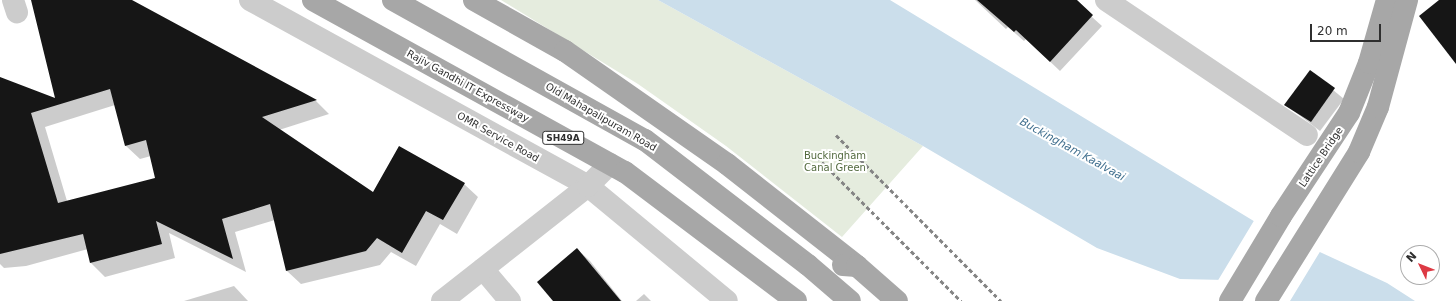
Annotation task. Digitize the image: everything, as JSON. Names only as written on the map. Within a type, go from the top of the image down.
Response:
[{"type":"main road","name":"Rajiv Gandhi IT Expressway","points":[[313,0],[625,172],[796,301]]},
{"type":"main road","name":"Old Mahapalipuram Road","points":[[393,0],[645,140],[808,264],[850,301]]},
{"type":"main road","points":[[474,0],[565,51],[707,150],[857,266],[897,301]]},
{"type":"main road","name":"Lattice Bridge","points":[[1230,301],[1281,216],[1349,113],[1369,63],[1387,0]]},
{"type":"main road","points":[[1266,301],[1367,136],[1378,107],[1407,0]]},
{"type":"main road","points":[[808,264],[857,266]]},
{"type":"street","name":"OMR Service Road","points":[[250,0],[588,186],[727,301]]},
{"type":"street","points":[[1106,0],[1307,135]]},
{"type":"street","points":[[442,301],[588,186],[610,164]]},
{"type":"street","points":[[483,269],[510,301]]},
{"type":"green space","name":"Buckingham Canal Green","points":[[501,0],[658,0],[923,146],[842,237],[726,146],[638,84]]},
{"type":"water","name":"Buckingham Kaalvaai","points":[[658,0],[890,0],[1257,223],[1387,283],[1415,301],[1253,301],[1225,280],[1180,279],[1097,248],[923,146]]},
{"type":"pier","points":[[1255,219],[1321,250],[1290,301],[1249,301],[1224,282],[1217,282]]},
{"type":"building","points":[[31,0],[132,0],[317,100],[262,117],[373,192],[399,146],[465,183],[443,220],[426,211],[402,253],[377,238],[366,251],[286,271],[270,204],[222,219],[233,259],[156,221],[162,244],[90,263],[83,234],[0,254],[0,77],[55,98]],"holes":[[[110,89],[125,146],[146,140],[155,178],[58,203],[31,113]]]},
{"type":"building","points":[[977,0],[1077,0],[1093,15],[1050,62],[1016,30],[1014,32]]},
{"type":"building","points":[[1439,0],[1456,0],[1456,64],[1419,16]]},
{"type":"building","points":[[1310,70],[1335,88],[1311,122],[1284,105]]},
{"type":"building","points":[[577,248],[621,301],[553,301],[537,282]]},
{"type":"railway","points":[[836,135],[1001,301]]},
{"type":"railway","points":[[812,152],[961,301]]}]
